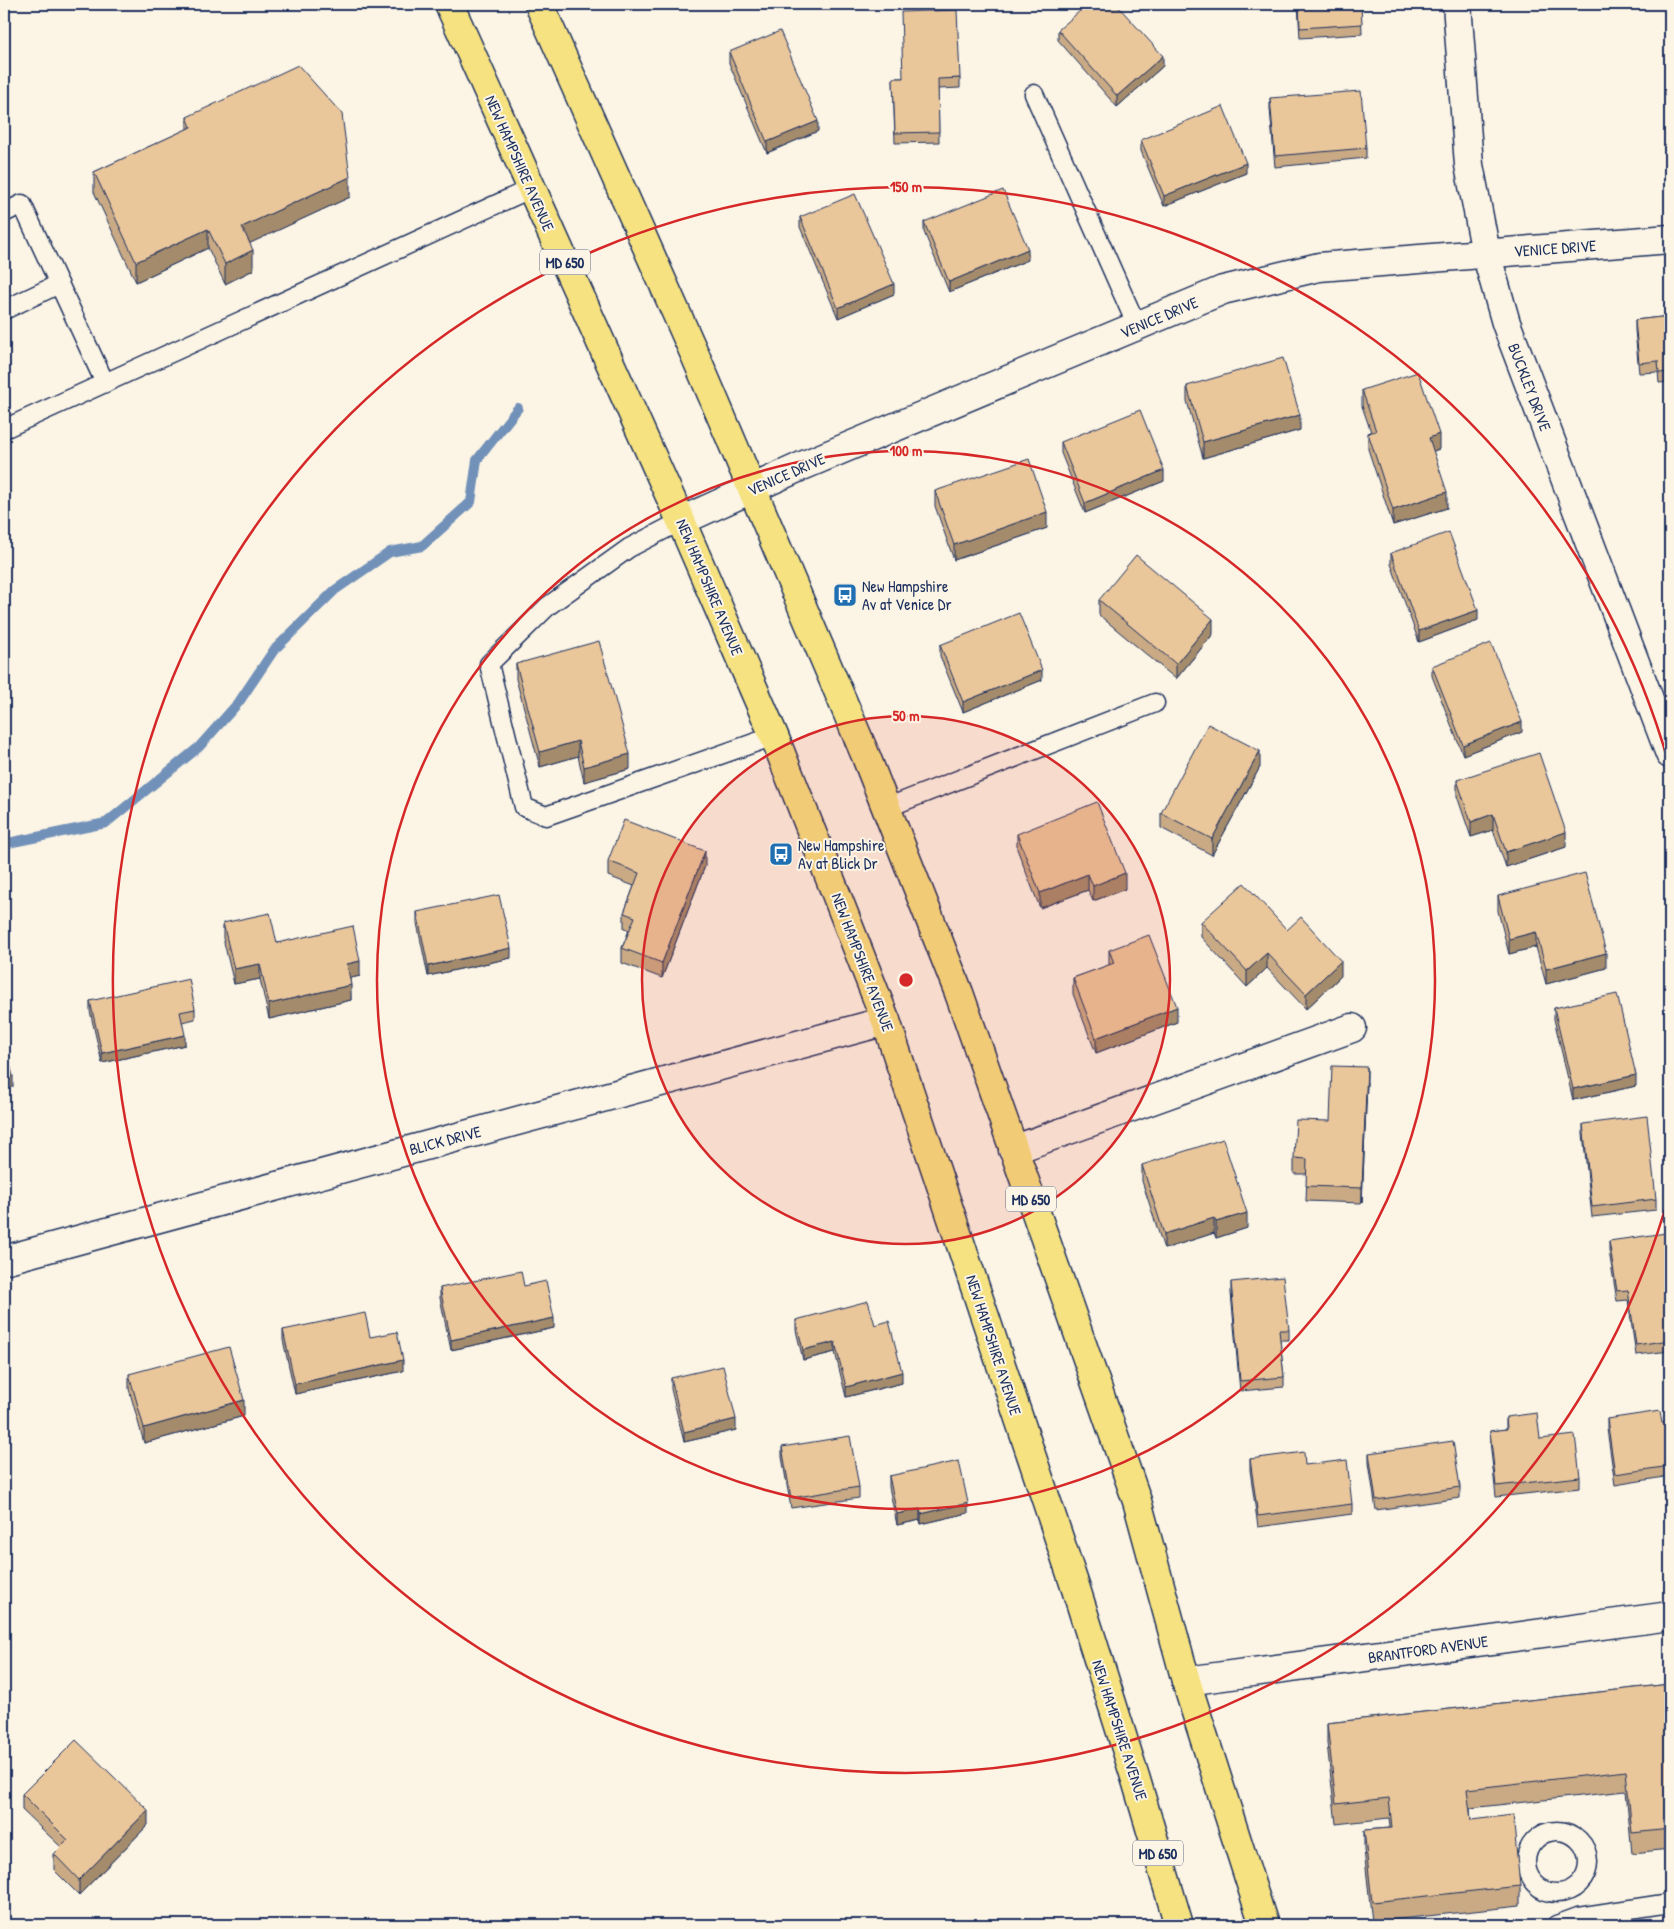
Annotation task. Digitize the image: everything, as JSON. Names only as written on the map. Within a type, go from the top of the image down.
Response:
[{"type":"main road","name":"NEW HAMPSHIRE AVENUE","points":[[449,4],[681,521],[774,736],[886,1021],[1076,1589],[1139,1788],[1179,1925]]},
{"type":"main road","name":"MD 650","points":[[539,4],[695,356],[752,490],[886,808],[959,994],[1137,1501],[1186,1681],[1264,1925]]},
{"type":"street","name":"BUCKLEY DRIVE","points":[[1457,4],[1469,165],[1486,253],[1506,323],[1670,754]]},
{"type":"street","name":"VENICE DRIVE","points":[[681,521],[802,466],[1223,290],[1319,267],[1670,239]]},
{"type":"street","name":"BLICK DRIVE","points":[[4,1260],[886,1021]]},
{"type":"street","points":[[1013,1150],[1352,1028]]},
{"type":"street","name":"BRANTFORD AVENUE","points":[[1186,1681],[1670,1616]]},
{"type":"lane","points":[[1034,94],[1137,326]]},
{"type":"lane","points":[[4,429],[532,188]]},
{"type":"lane","points":[[4,213],[22,204],[105,383]]},
{"type":"lane","points":[[4,310],[59,284]]},
{"type":"lane","points":[[681,521],[629,548],[548,606],[489,664],[524,807],[546,816],[774,736]]},
{"type":"lane","points":[[886,808],[1155,703]]},
{"type":"lane","points":[[1564,1892],[1562,1923],[1578,1918],[1670,1903]]},
{"type":"building","points":[[1088,4],[1116,4],[1163,56],[1117,96],[1058,30]]},
{"type":"building","points":[[1299,4],[1361,4],[1362,24],[1300,28]]},
{"type":"building","points":[[957,10],[960,78],[938,79],[939,132],[895,133],[893,78],[903,78],[901,12]]},
{"type":"building","points":[[780,31],[818,121],[767,142],[729,52]]},
{"type":"building","points":[[298,65],[342,114],[350,177],[242,227],[253,250],[225,264],[208,229],[136,262],[94,172],[191,127],[187,117]]},
{"type":"building","points":[[1361,91],[1366,148],[1275,156],[1270,98]]},
{"type":"building","points":[[1223,106],[1246,163],[1164,196],[1141,140]]},
{"type":"building","points":[[1003,190],[1028,249],[949,282],[924,222]]},
{"type":"building","points":[[855,194],[894,284],[838,308],[800,217]]},
{"type":"building","points":[[1670,316],[1670,372],[1659,373],[1658,361],[1639,363],[1635,320]]},
{"type":"building","points":[[1283,358],[1300,415],[1203,442],[1187,386]]},
{"type":"building","points":[[1418,372],[1439,434],[1429,438],[1447,492],[1393,510],[1368,433],[1376,431],[1362,390]]},
{"type":"building","points":[[1140,410],[1164,470],[1085,503],[1061,442]]},
{"type":"building","points":[[1029,459],[1047,512],[954,545],[935,491]]},
{"type":"building","points":[[1449,532],[1478,610],[1419,631],[1391,553]]},
{"type":"building","points":[[1136,555],[1213,619],[1176,664],[1099,600]]},
{"type":"building","points":[[1019,613],[1042,670],[963,702],[940,645]]},
{"type":"building","points":[[599,641],[630,754],[584,767],[578,741],[540,752],[516,664]]},
{"type":"building","points":[[1491,643],[1522,722],[1463,745],[1432,666]]},
{"type":"building","points":[[1208,724],[1260,751],[1212,839],[1161,813]]},
{"type":"building","points":[[1539,753],[1566,832],[1506,852],[1493,814],[1471,822],[1457,780]]},
{"type":"building","points":[[1097,802],[1125,873],[1093,886],[1088,874],[1040,893],[1017,834]]},
{"type":"building","points":[[624,820],[705,851],[662,963],[622,948],[635,917],[624,913],[639,873],[608,861]]},
{"type":"building","points":[[1585,873],[1606,953],[1546,969],[1536,932],[1509,939],[1498,896]]},
{"type":"building","points":[[1244,883],[1287,930],[1301,917],[1341,961],[1306,994],[1267,953],[1247,971],[1201,922]]},
{"type":"building","points":[[499,895],[511,948],[428,966],[417,912]]},
{"type":"building","points":[[270,913],[277,943],[353,926],[360,961],[347,964],[351,985],[269,1004],[260,964],[234,969],[223,923]]},
{"type":"building","points":[[1149,935],[1177,1007],[1096,1038],[1073,978],[1114,963],[1109,950]]},
{"type":"building","points":[[189,979],[195,1009],[180,1012],[185,1035],[102,1053],[90,1001]]},
{"type":"building","points":[[1617,994],[1636,1075],[1573,1089],[1554,1008]]},
{"type":"building","points":[[4,1042],[13,1076],[4,1079]]},
{"type":"building","points":[[1332,1066],[1367,1067],[1362,1188],[1306,1186],[1307,1159],[1294,1158],[1296,1120],[1330,1121]]},
{"type":"building","points":[[1647,1116],[1656,1199],[1592,1207],[1583,1124]]},
{"type":"building","points":[[1223,1139],[1247,1213],[1216,1222],[1214,1218],[1164,1234],[1142,1165]]},
{"type":"building","points":[[1666,1233],[1670,1262],[1670,1340],[1636,1345],[1628,1290],[1617,1291],[1609,1241]]},
{"type":"building","points":[[521,1271],[524,1286],[546,1281],[554,1318],[451,1340],[440,1288]]},
{"type":"building","points":[[1283,1277],[1289,1330],[1279,1330],[1284,1377],[1240,1381],[1231,1282]]},
{"type":"building","points":[[868,1301],[875,1325],[889,1321],[902,1372],[846,1387],[835,1342],[803,1350],[796,1320]]},
{"type":"building","points":[[365,1313],[370,1337],[397,1332],[403,1360],[295,1384],[283,1330]]},
{"type":"building","points":[[229,1347],[244,1400],[144,1428],[129,1374]]},
{"type":"building","points":[[723,1366],[736,1419],[684,1432],[671,1378]]},
{"type":"building","points":[[1660,1411],[1662,1423],[1670,1422],[1670,1466],[1615,1474],[1607,1419]]},
{"type":"building","points":[[1537,1413],[1540,1439],[1575,1435],[1580,1477],[1496,1486],[1490,1431],[1507,1429],[1506,1417]]},
{"type":"building","points":[[850,1436],[859,1487],[791,1498],[782,1447]]},
{"type":"building","points":[[1453,1441],[1460,1487],[1376,1500],[1369,1453]]},
{"type":"building","points":[[1304,1452],[1305,1465],[1347,1460],[1352,1504],[1258,1516],[1250,1459]]},
{"type":"building","points":[[959,1461],[968,1503],[921,1514],[920,1509],[897,1514],[889,1476]]},
{"type":"building","points":[[1670,1684],[1670,1829],[1632,1833],[1626,1771],[1467,1789],[1471,1820],[1513,1815],[1520,1886],[1372,1902],[1364,1830],[1392,1828],[1389,1798],[1336,1804],[1327,1723]]},
{"type":"building","points":[[76,1740],[148,1810],[79,1880],[54,1854],[68,1840],[22,1794]]},
{"type":"waterway","points":[[4,839],[8,843],[106,823],[199,747],[239,702],[274,650],[335,590],[390,552],[422,546],[471,502],[477,460],[518,408]]},
{"type":"place","name":"New Hampshire Av at Venice Dr","points":[[845,595]]},
{"type":"place","name":"New Hampshire Av at Blick Dr","points":[[781,854]]}]
